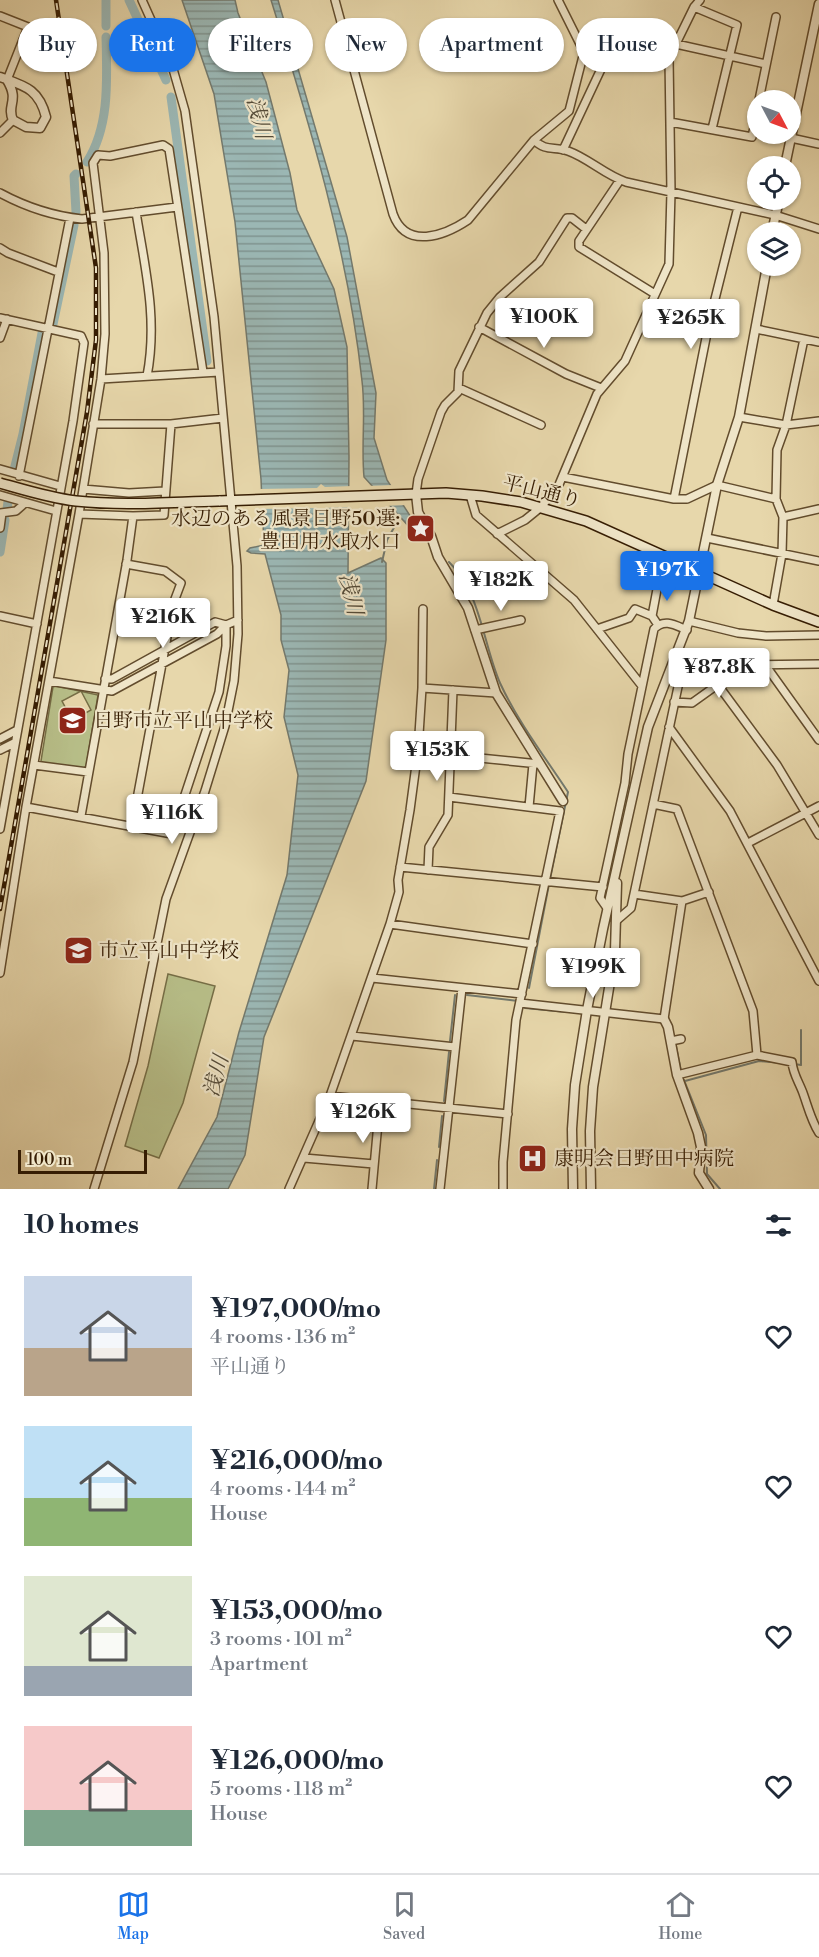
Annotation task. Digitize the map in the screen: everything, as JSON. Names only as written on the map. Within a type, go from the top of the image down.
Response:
[{"type":"main road","name":"平山通り","points":[[0,483],[63,499],[129,504],[416,494],[498,498],[541,507],[586,521],[773,605],[819,622]]},
{"type":"street","points":[[94,1189],[133,1062],[166,899],[206,791],[225,726],[234,681],[238,620],[233,500],[213,304],[183,101],[173,69],[142,0]]},
{"type":"street","points":[[335,0],[393,214],[398,224],[406,231],[423,237],[433,236],[468,220],[534,140],[569,111],[579,72]]},
{"type":"street","points":[[558,0],[576,36]]},
{"type":"street","points":[[679,38],[694,6],[700,0]]},
{"type":"street","points":[[801,95],[816,31],[819,4]]},
{"type":"street","points":[[694,6],[736,26],[712,129]]},
{"type":"street","points":[[0,16],[28,27],[3,79]]},
{"type":"street","points":[[761,90],[776,17]]},
{"type":"street","points":[[679,45],[766,64]]},
{"type":"street","points":[[563,150],[600,72]]},
{"type":"street","points":[[497,534],[525,520],[541,507],[558,487],[597,394],[625,361],[669,264],[671,192],[669,72]]},
{"type":"street","points":[[3,79],[34,92],[44,107],[46,117],[40,128],[34,129],[17,124],[13,120],[10,113],[14,92],[3,79]]},
{"type":"street","points":[[0,134],[13,120]]},
{"type":"street","points":[[670,122],[747,136]]},
{"type":"street","points":[[534,140],[544,148],[563,150],[620,180],[775,215],[819,229]]},
{"type":"street","points":[[801,140],[819,144]]},
{"type":"street","points":[[0,973],[26,807],[101,379],[105,334],[104,253],[93,163],[98,155],[110,156],[163,145],[170,151],[203,372]]},
{"type":"street","points":[[620,180],[586,229],[579,241],[579,247],[655,294]]},
{"type":"street","points":[[0,193],[37,210],[70,218],[177,207]]},
{"type":"street","points":[[674,499],[709,323],[738,207]]},
{"type":"street","points":[[774,222],[776,210]]},
{"type":"street","points":[[136,212],[152,314],[152,343],[147,376]]},
{"type":"street","points":[[19,476],[70,218]]},
{"type":"street","points":[[503,1189],[503,1162],[516,1020],[532,944],[549,883],[562,806],[496,693],[464,598],[442,565],[431,536],[418,512],[416,494],[418,479],[441,412],[459,388],[459,371],[492,304],[538,262],[567,218],[572,218],[586,229]]},
{"type":"street","points":[[0,248],[58,272]]},
{"type":"street","points":[[573,1189],[572,1129],[575,1085],[607,908],[648,728],[687,630],[717,485],[739,417],[765,276]]},
{"type":"street","points":[[0,338],[3,319],[81,336],[84,343],[81,377],[0,829]]},
{"type":"street","points":[[479,327],[566,374],[602,388]]},
{"type":"street","points":[[756,329],[819,342]]},
{"type":"street","points":[[773,605],[782,554],[783,517],[776,499],[777,450],[786,425],[804,339]]},
{"type":"street","points":[[101,379],[219,372]]},
{"type":"street","points":[[459,388],[541,425]]},
{"type":"street","points":[[93,424],[171,424],[223,417]]},
{"type":"street","points":[[739,417],[786,425],[819,421]]},
{"type":"street","points":[[79,514],[164,515],[171,424]]},
{"type":"street","points":[[0,469],[60,486]]},
{"type":"street","points":[[563,477],[674,499],[687,499],[717,485],[776,499]]},
{"type":"street","points":[[83,489],[129,493],[165,491]]},
{"type":"street","points":[[0,495],[56,511]]},
{"type":"street","points":[[470,495],[476,515],[569,595],[642,686]]},
{"type":"street","points":[[0,528],[1,513],[16,511],[25,503]]},
{"type":"street","points":[[783,517],[819,509]]},
{"type":"street","points":[[81,816],[133,516]]},
{"type":"street","points":[[707,538],[819,561]]},
{"type":"street","points":[[126,564],[165,571],[181,583],[175,599],[132,826]]},
{"type":"street","points":[[652,616],[658,584]]},
{"type":"street","points":[[289,1189],[330,1096],[372,978],[399,892],[398,880],[414,780],[422,688],[423,609]]},
{"type":"street","points":[[597,628],[629,618],[635,609],[652,616],[658,625]]},
{"type":"street","points":[[0,616],[37,624]]},
{"type":"street","points":[[49,681],[112,692],[238,620]]},
{"type":"street","points":[[476,630],[521,620]]},
{"type":"street","points":[[689,621],[738,633],[766,636],[819,635]]},
{"type":"street","points":[[105,679],[112,679],[215,622],[226,625]]},
{"type":"street","points":[[607,908],[600,898],[625,783],[628,754],[654,628],[667,623],[687,630]]},
{"type":"street","points":[[26,807],[172,834],[219,692],[226,646],[226,625]]},
{"type":"street","points":[[616,921],[631,908],[683,660],[679,650]]},
{"type":"street","points":[[674,702],[692,704],[745,665],[819,664]]},
{"type":"street","points":[[766,666],[819,740]]},
{"type":"street","points":[[718,685],[777,765],[819,836]]},
{"type":"street","points":[[422,688],[496,693]]},
{"type":"street","points":[[428,870],[429,847],[448,815],[453,690]]},
{"type":"street","points":[[669,727],[723,800],[748,843],[819,981]]},
{"type":"street","points":[[0,739],[17,730]]},
{"type":"street","points":[[0,750],[14,743]]},
{"type":"street","points":[[450,755],[536,764]]},
{"type":"street","points":[[529,807],[536,764]]},
{"type":"street","points":[[34,765],[88,772]]},
{"type":"street","points":[[449,797],[529,807],[562,806]]},
{"type":"street","points":[[653,804],[676,809],[753,1011],[757,1055]]},
{"type":"street","points":[[748,843],[819,806]]},
{"type":"street","points":[[591,1189],[590,1131],[593,1087],[615,951],[618,861]]},
{"type":"street","points":[[400,867],[603,887]]},
{"type":"street","points":[[634,894],[682,902],[709,892]]},
{"type":"street","points":[[682,902],[664,1019],[676,1040],[677,1076],[698,1133],[701,1147],[699,1173],[709,1189]]},
{"type":"street","points":[[390,924],[532,944]]},
{"type":"street","points":[[372,978],[522,994]]},
{"type":"street","points":[[440,1189],[462,988]]},
{"type":"street","points":[[520,1003],[664,1019]]},
{"type":"street","points":[[351,1036],[456,1047]]},
{"type":"street","points":[[677,1076],[757,1055],[792,1062],[793,1071],[819,1133]]},
{"type":"street","points":[[330,1096],[508,1114]]},
{"type":"street","points":[[372,1189],[380,1101]]},
{"type":"street","points":[[304,1158],[374,1164]]},
{"type":"green space","points":[[56,686],[81,691],[98,695],[86,767],[41,761],[53,687]],"holes":[[[81,691],[91,710],[77,718],[71,718],[62,701]]]},
{"type":"green space","points":[[168,974],[215,986],[183,1103],[159,1158],[125,1146],[148,1066]]},
{"type":"water","name":"浅川","points":[[182,0],[235,0],[240,18],[208,18],[208,72],[262,72],[266,82],[290,173],[297,210],[334,289],[347,347],[348,573],[381,558],[386,563],[386,640],[366,781],[264,1037],[245,1155],[228,1189],[178,1189],[217,1117],[239,1032],[287,875],[298,775],[284,717],[289,670],[281,640],[281,615],[265,554],[247,551],[250,548],[264,545],[261,479],[235,222],[214,94],[196,41],[196,18],[188,18]]},
{"type":"water","points":[[271,0],[278,0],[283,18],[277,18]]},
{"type":"water","points":[[293,72],[299,72],[347,237],[376,393],[374,438],[387,480],[416,525],[412,530],[364,477],[363,393],[356,332],[326,189]]},
{"type":"pier","points":[[321,484],[325,487],[352,486],[352,507],[325,508],[323,511],[318,508],[259,509],[258,489],[317,488]]},
{"type":"pier","points":[[393,485],[405,505],[385,506],[367,486]]},
{"type":"waterway","points":[[106,0],[106,26]]},
{"type":"waterway","points":[[129,0],[166,80]]},
{"type":"waterway","points":[[87,162],[100,133],[106,102],[106,37]]},
{"type":"waterway","points":[[171,97],[207,361]]},
{"type":"waterway","points":[[76,174],[74,176],[76,212]]},
{"type":"waterway","points":[[53,324],[74,225]]},
{"type":"waterway","points":[[14,470],[42,333]]},
{"type":"waterway","points":[[7,509],[8,502]]},
{"type":"waterway","points":[[382,562],[387,540],[400,517]]},
{"type":"waterway","points":[[0,552],[5,520]]},
{"type":"waterway","points":[[449,562],[460,575],[475,604],[494,668],[507,697],[568,792],[550,879]]},
{"type":"waterway","points":[[529,988],[549,884]]},
{"type":"waterway","points":[[450,1041],[455,995]]},
{"type":"waterway","points":[[467,995],[518,1001]]},
{"type":"waterway","points":[[525,1008],[567,1012]]},
{"type":"waterway","points":[[794,1064],[801,1065],[801,1030]]},
{"type":"waterway","points":[[675,1041],[681,1071]]},
{"type":"waterway","points":[[444,1101],[449,1052]]},
{"type":"waterway","points":[[685,1081],[759,1061],[782,1063]]},
{"type":"waterway","points":[[684,1080],[706,1135],[707,1174],[720,1189]]},
{"type":"waterway","points":[[439,1147],[442,1116]]},
{"type":"waterway","points":[[434,1189],[437,1160]]},
{"type":"railway","points":[[0,909],[87,412],[96,340],[96,268],[56,0]]},
{"type":"place","name":"水辺のある風景日野50選: 豊田用水取水口","points":[[421,529]]},
{"type":"place","name":"日野市立平山中学校","points":[[72,720]]},
{"type":"place","name":"市立平山中学校","points":[[78,950]]},
{"type":"place","name":"康明会日野田中病院","points":[[533,1158]]}]
